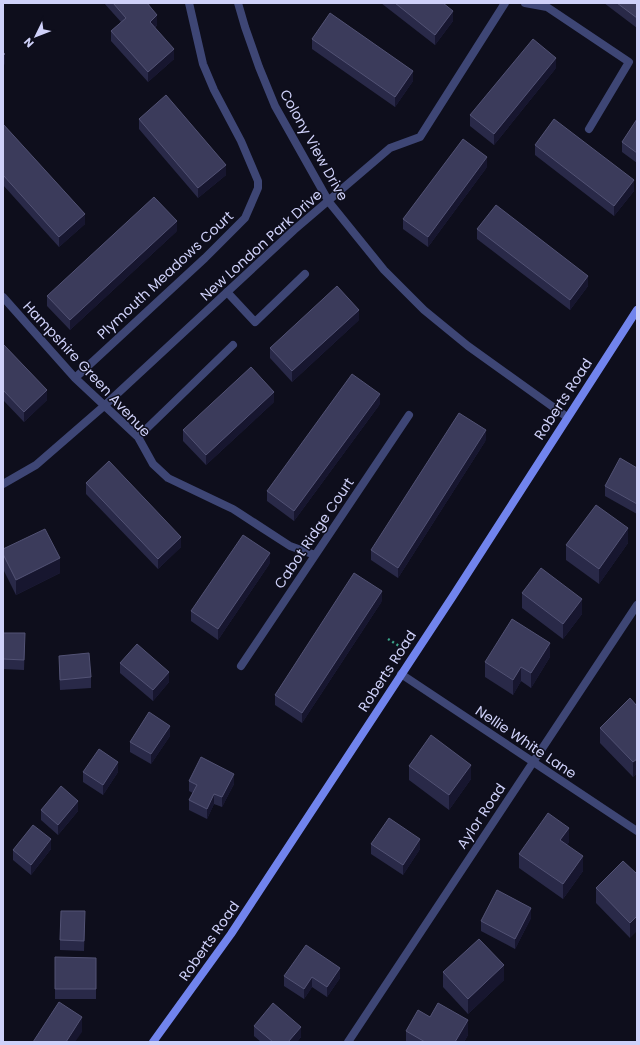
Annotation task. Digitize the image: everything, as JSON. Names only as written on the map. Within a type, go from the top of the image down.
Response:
[{"type":"main road","name":"Roberts Road","points":[[153,1042],[231,934],[453,596],[637,310]]},
{"type":"street","name":"Plymouth Meadows Court","points":[[75,378],[205,258],[245,218],[258,188],[258,181],[244,148],[214,90],[203,64],[189,3]]},
{"type":"street","name":"Colony View Drive","points":[[238,3],[258,67],[275,106],[328,202],[384,270],[424,310],[468,346],[567,417]]},
{"type":"street","name":"New London Park Drive","points":[[3,484],[36,465],[104,406],[294,230],[390,148],[420,137],[505,3]]},
{"type":"street","points":[[525,3],[547,7],[629,62],[589,129]]},
{"type":"street","points":[[227,292],[255,322],[306,274]]},
{"type":"street","name":"Hampshire Green Avenue","points":[[3,297],[75,378],[138,437],[153,464],[168,478],[233,509],[290,546],[315,555]]},
{"type":"street","points":[[138,437],[233,345]]},
{"type":"street","name":"Cabot Ridge Court","points":[[241,666],[409,415]]},
{"type":"street","name":"Aylor Road","points":[[348,1042],[637,605]]},
{"type":"street","name":"Nellie White Lane","points":[[401,674],[637,831]]},
{"type":"path","points":[[388,639],[406,651]]},
{"type":"building","points":[[113,3],[147,3],[157,15],[150,22],[174,49],[148,72],[111,31],[126,18]]},
{"type":"building","points":[[395,3],[443,3],[453,11],[435,35]]},
{"type":"building","points":[[617,3],[637,3],[637,18]]},
{"type":"building","points":[[330,13],[413,71],[395,97],[312,39]]},
{"type":"building","points":[[533,39],[556,58],[494,134],[470,115]]},
{"type":"building","points":[[166,95],[226,165],[198,188],[139,119]]},
{"type":"building","points":[[554,119],[634,180],[614,206],[535,145]]},
{"type":"building","points":[[637,119],[637,153],[622,142]]},
{"type":"building","points":[[3,124],[85,214],[59,237],[3,175]]},
{"type":"building","points":[[463,139],[487,157],[428,237],[403,219]]},
{"type":"building","points":[[154,197],[177,221],[70,320],[47,296]]},
{"type":"building","points":[[496,205],[588,276],[570,300],[477,229]]},
{"type":"building","points":[[337,286],[359,310],[292,371],[270,348]]},
{"type":"building","points":[[3,344],[47,390],[24,412],[3,390]]},
{"type":"building","points":[[251,367],[274,392],[206,455],[183,430]]},
{"type":"building","points":[[352,374],[380,394],[294,511],[267,491]]},
{"type":"building","points":[[459,413],[486,430],[398,568],[371,550]]},
{"type":"building","points":[[620,458],[637,468],[637,504],[605,486]]},
{"type":"building","points":[[109,461],[181,537],[158,559],[86,483]]},
{"type":"building","points":[[596,505],[628,528],[599,569],[566,545]]},
{"type":"building","points":[[45,529],[60,558],[16,580],[3,554],[3,549]]},
{"type":"building","points":[[243,535],[270,553],[218,629],[191,611]]},
{"type":"building","points":[[541,568],[582,599],[563,624],[522,593]]},
{"type":"building","points":[[354,573],[382,591],[302,713],[275,695]]},
{"type":"building","points":[[512,619],[550,643],[531,673],[521,667],[513,680],[485,662]]},
{"type":"building","points":[[3,633],[25,633],[24,660],[3,659]]},
{"type":"building","points":[[137,644],[169,672],[153,690],[120,663]]},
{"type":"building","points":[[89,653],[91,677],[60,680],[59,656]]},
{"type":"building","points":[[630,698],[637,706],[637,759],[633,762],[600,728]]},
{"type":"building","points":[[149,712],[170,726],[151,754],[130,742]]},
{"type":"building","points":[[431,735],[471,765],[449,795],[409,766]]},
{"type":"building","points":[[99,749],[118,762],[103,785],[83,772]]},
{"type":"building","points":[[201,757],[234,774],[222,797],[214,794],[207,809],[189,800],[197,785],[189,781]]},
{"type":"building","points":[[61,786],[78,801],[58,825],[41,810]]},
{"type":"building","points":[[548,813],[569,828],[560,840],[583,856],[563,884],[519,854]]},
{"type":"building","points":[[389,818],[420,839],[403,865],[371,844]]},
{"type":"building","points":[[33,825],[51,839],[31,865],[13,850]]},
{"type":"building","points":[[623,861],[637,874],[637,916],[630,923],[596,888]]},
{"type":"building","points":[[497,890],[531,908],[515,939],[481,921]]},
{"type":"building","points":[[61,911],[85,911],[84,941],[60,940]]},
{"type":"building","points":[[479,939],[504,965],[468,999],[443,972]]},
{"type":"building","points":[[306,945],[340,968],[327,987],[312,977],[304,989],[284,976]]},
{"type":"building","points":[[55,957],[96,958],[96,989],[55,989]]},
{"type":"building","points":[[59,1002],[82,1017],[66,1042],[33,1042]]},
{"type":"building","points":[[273,1003],[301,1027],[288,1042],[273,1042],[254,1026]]},
{"type":"building","points":[[438,1003],[468,1020],[455,1042],[425,1042],[406,1031],[418,1010],[430,1017]]}]
